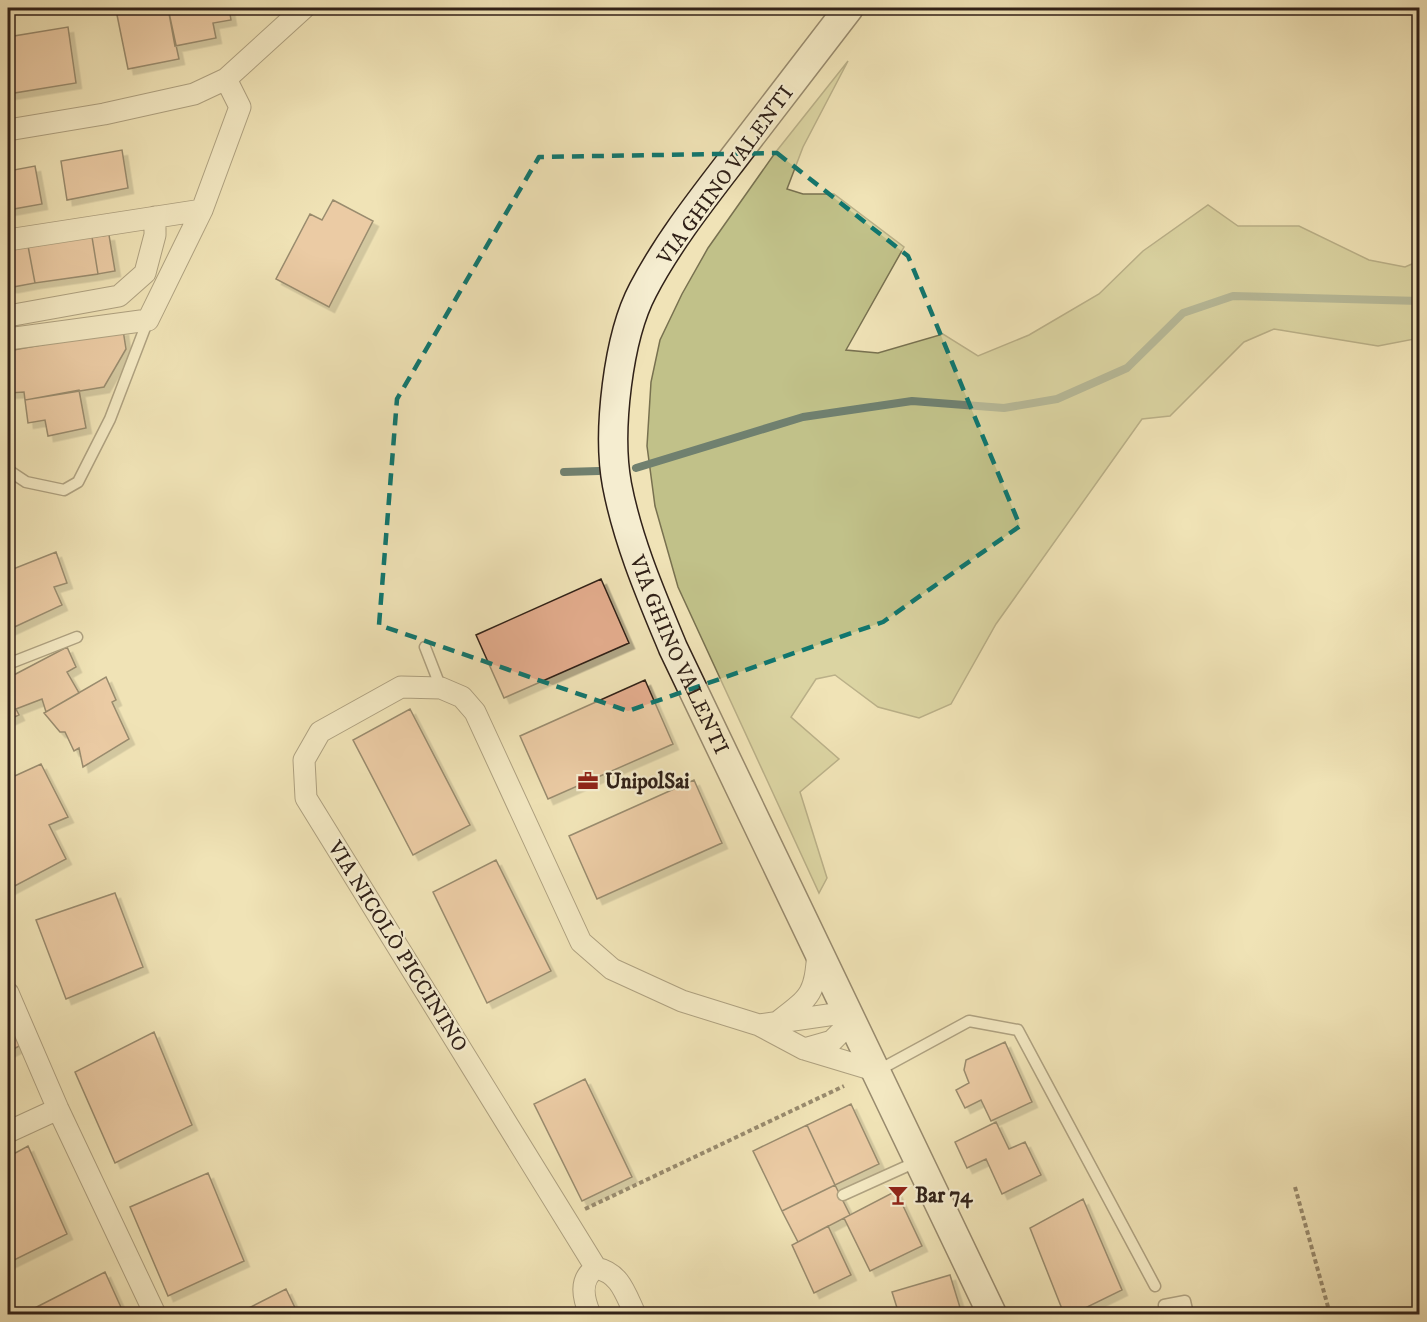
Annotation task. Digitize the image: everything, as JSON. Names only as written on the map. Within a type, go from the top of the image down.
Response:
[{"type":"main road","name":"VIA GHINO VALENTI","points":[[849,8],[692,212],[642,290],[623,346],[617,383],[615,461],[617,484],[634,555],[672,648],[992,1314]]},
{"type":"street","points":[[8,130],[104,114],[183,96],[226,79],[304,8]]},
{"type":"street","points":[[8,339],[148,320],[202,210],[240,107],[226,79]]},
{"type":"street","points":[[8,240],[202,210]]},
{"type":"street","points":[[8,316],[119,296],[145,273],[155,236],[155,217]]},
{"type":"street","name":"VIA NICOLÒ PICCININO","points":[[635,1314],[619,1280],[609,1270],[596,1268],[306,798],[304,760],[320,732],[401,687],[441,688],[462,697],[475,712],[582,942],[612,969],[682,1001],[769,1023]]},
{"type":"street","points":[[769,1023],[801,1004],[816,983],[818,951]]},
{"type":"street","points":[[8,993],[58,1109],[155,1314]]},
{"type":"street","points":[[769,1023],[835,1014],[852,1021],[832,1041],[804,1049]]},
{"type":"street","points":[[769,1023],[804,1049],[877,1071]]},
{"type":"street","points":[[8,1132],[58,1109]]},
{"type":"street","points":[[590,1314],[584,1300],[584,1283],[590,1272],[596,1268]]},
{"type":"lane","points":[[8,470],[26,482],[64,490],[78,482],[111,419],[148,320]]},
{"type":"lane","points":[[8,664],[77,637]]},
{"type":"lane","points":[[425,647],[441,688]]},
{"type":"lane","points":[[877,1071],[969,1021],[1018,1030],[1155,1286]]},
{"type":"lane","points":[[843,1195],[919,1160]]},
{"type":"lane","points":[[1164,1305],[1185,1301],[1188,1314]]},
{"type":"path","points":[[582,1211],[845,1086]]},
{"type":"path","points":[[1295,1187],[1330,1314]]},
{"type":"highlighted area","points":[[777,153],[908,256],[1020,526],[883,622],[628,711],[379,625],[397,399],[539,157]]},
{"type":"green space","points":[[848,61],[803,147],[787,189],[803,194],[834,194],[904,247],[846,350],[878,353],[943,334],[978,356],[1029,335],[1099,294],[1143,251],[1208,205],[1238,226],[1299,226],[1369,260],[1405,267],[1419,261],[1420,338],[1378,346],[1274,329],[1244,342],[1170,416],[1142,419],[996,624],[951,704],[919,718],[878,707],[835,675],[816,679],[791,717],[839,759],[800,792],[827,878],[819,893],[678,587],[655,506],[647,446],[651,382],[660,340],[682,294],[708,248],[775,153]]},
{"type":"building","points":[[168,8],[179,59],[128,69],[116,10]]},
{"type":"building","points":[[168,8],[229,8],[231,20],[213,23],[216,38],[175,46]]},
{"type":"building","points":[[68,27],[76,83],[8,94],[8,37]]},
{"type":"building","points":[[122,150],[128,188],[67,200],[61,161]]},
{"type":"building","points":[[35,166],[42,204],[8,210],[8,171]]},
{"type":"building","points":[[333,200],[373,221],[329,307],[276,279],[310,214],[322,220]]},
{"type":"building","points":[[109,235],[115,271],[98,274],[92,237]]},
{"type":"building","points":[[92,237],[98,274],[35,283],[28,246]]},
{"type":"building","points":[[28,246],[35,283],[13,287],[8,247]]},
{"type":"building","points":[[8,253],[13,287],[8,287]]},
{"type":"building","points":[[123,330],[126,349],[104,387],[25,400],[24,392],[9,393],[8,351]]},
{"type":"building","points":[[79,390],[86,428],[48,436],[45,420],[28,423],[25,400]]},
{"type":"building","points":[[56,552],[67,583],[54,587],[62,605],[8,630],[8,571]]},
{"type":"building","points":[[601,579],[629,643],[504,698],[476,635]]},
{"type":"building","points":[[67,647],[76,667],[67,672],[79,693],[46,712],[42,699],[16,709],[19,715],[8,720],[8,678]]},
{"type":"building","points":[[106,677],[116,700],[112,702],[129,739],[83,767],[79,748],[74,751],[65,732],[60,732],[44,713]]},
{"type":"building","points":[[645,680],[673,744],[548,799],[520,736]]},
{"type":"building","points":[[410,709],[470,825],[413,855],[353,740]]},
{"type":"building","points":[[41,764],[68,817],[49,825],[66,859],[9,889],[8,835],[12,833],[8,822],[8,779]]},
{"type":"building","points":[[694,780],[722,843],[597,899],[569,836]]},
{"type":"building","points":[[496,860],[551,971],[487,1003],[433,892]]},
{"type":"building","points":[[115,893],[143,967],[66,999],[36,920]]},
{"type":"building","points":[[8,1008],[25,1043],[8,1052]]},
{"type":"building","points":[[154,1032],[192,1125],[115,1163],[75,1072]]},
{"type":"building","points":[[1005,1042],[1032,1102],[991,1121],[981,1100],[965,1108],[956,1090],[969,1083],[964,1070],[966,1060]]},
{"type":"building","points":[[585,1079],[632,1177],[582,1201],[534,1104]]},
{"type":"building","points":[[851,1104],[879,1164],[835,1185],[807,1125]]},
{"type":"building","points":[[996,1122],[1009,1149],[1025,1142],[1041,1175],[1002,1194],[986,1159],[967,1168],[955,1142]]},
{"type":"building","points":[[807,1125],[835,1185],[782,1211],[753,1151]]},
{"type":"building","points":[[28,1146],[67,1234],[8,1263],[8,1157]]},
{"type":"building","points":[[208,1173],[244,1261],[168,1296],[130,1207]]},
{"type":"building","points":[[835,1185],[850,1215],[798,1242],[782,1211]]},
{"type":"building","points":[[896,1191],[922,1246],[870,1271],[844,1218]]},
{"type":"building","points":[[1083,1199],[1122,1290],[1073,1314],[1064,1314],[1030,1228]]},
{"type":"building","points":[[828,1226],[851,1275],[814,1293],[792,1245]]},
{"type":"building","points":[[105,1272],[124,1314],[23,1314]]},
{"type":"building","points":[[950,1275],[962,1314],[899,1314],[892,1292]]},
{"type":"building","points":[[286,1289],[298,1314],[237,1314]]},
{"type":"waterway","points":[[636,468],[803,417],[912,401],[1004,408],[1057,399],[1127,368],[1183,313],[1233,296],[1420,301]]},
{"type":"waterway","points":[[564,472],[599,471]]},
{"type":"place","name":"UnipolSai","points":[[588,781]]},
{"type":"place","name":"Bar 74","points":[[898,1195]]}]
